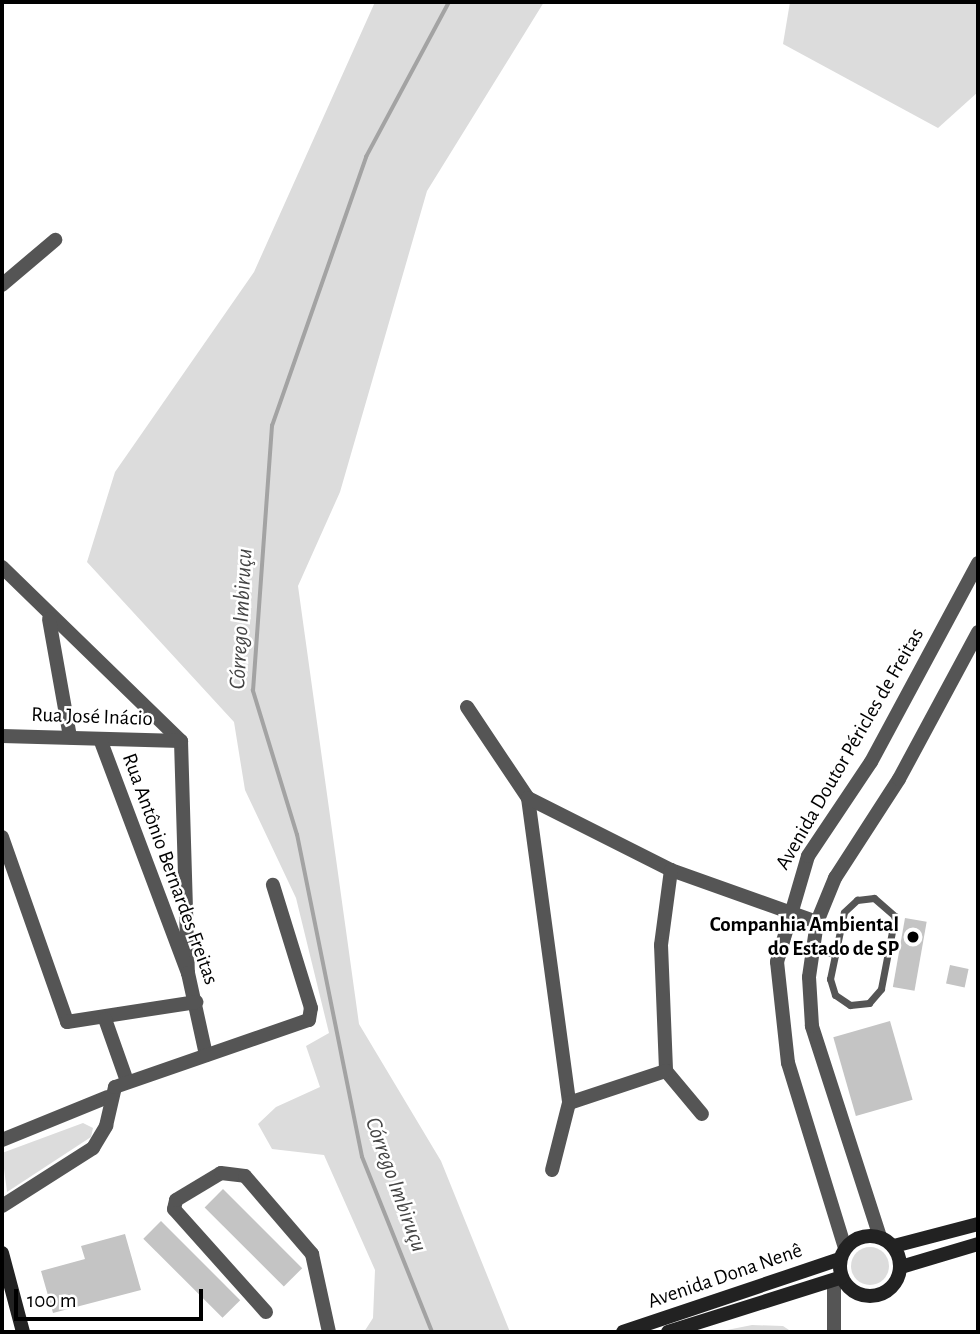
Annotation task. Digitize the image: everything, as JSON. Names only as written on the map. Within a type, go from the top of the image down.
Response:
[{"type":"street","points":[[2,285],[55,240]]},
{"type":"street","name":"Avenida Doutor Péricles de Freitas","points":[[843,1254],[788,1063],[777,989],[787,915],[808,856],[871,762],[978,563]]},
{"type":"street","points":[[2,568],[49,619],[181,741],[188,973]]},
{"type":"street","points":[[49,619],[70,737]]},
{"type":"street","points":[[880,1237],[821,1068],[811,1014],[813,949],[817,922],[835,878],[899,779],[978,632]]},
{"type":"street","points":[[467,707],[528,798],[569,1102],[552,1170]]},
{"type":"street","name":"Rua José Inácio","points":[[2,736],[181,741]]},
{"type":"street","name":"Rua Antônio Bernardes Freitas","points":[[100,739],[188,973],[206,1055]]},
{"type":"street","points":[[528,798],[671,870],[787,915],[817,922]]},
{"type":"street","points":[[2,836],[65,1019],[76,1026],[196,1002]]},
{"type":"street","points":[[671,870],[661,945],[666,1071],[702,1114]]},
{"type":"street","points":[[2,1140],[108,1097],[127,1080],[309,1020],[311,1008],[273,885]]},
{"type":"street","points":[[105,1019],[127,1080]]},
{"type":"street","points":[[569,1102],[666,1071]]},
{"type":"street","points":[[2,1206],[93,1148],[106,1126],[108,1097]]},
{"type":"street","points":[[266,1312],[174,1209],[177,1200],[221,1173],[245,1176],[312,1254],[329,1332]]},
{"type":"street","points":[[894,1246],[978,1224]]},
{"type":"street","points":[[834,1332],[838,1279],[843,1254],[866,1236],[880,1237],[894,1246],[901,1266],[897,1281],[877,1296],[850,1290],[838,1279]]},
{"type":"street","points":[[901,1266],[978,1244]]},
{"type":"street","points":[[2,1253],[23,1332]]},
{"type":"street","name":"Avenida Dona Nenê","points":[[623,1332],[843,1254]]},
{"type":"street","name":"Avenida Dona Nenê","points":[[668,1332],[838,1279]]},
{"type":"lane","points":[[857,900],[886,904],[895,916],[881,989],[869,1003],[850,1005],[835,995],[830,979],[835,954],[844,912],[857,900]]},
{"type":"lane","points":[[813,949],[835,954]]},
{"type":"shaded area","points":[[375,2],[544,2],[427,191],[340,492],[298,586],[359,1024],[441,1161],[510,1332],[364,1332],[373,1318],[375,1270],[324,1155],[272,1149],[258,1124],[276,1107],[320,1087],[306,1046],[329,1033],[296,898],[245,790],[234,722],[87,562],[115,472],[254,272]]},
{"type":"shaded area","points":[[790,2],[978,2],[978,92],[938,128],[783,44]]},
{"type":"shaded area","points":[[83,1123],[93,1128],[91,1137],[7,1192],[2,1153]]},
{"type":"shaded area","points":[[870,1247],[884,1252],[889,1266],[884,1280],[870,1285],[856,1280],[851,1266],[856,1252]]},
{"type":"shaded area","points":[[752,1325],[783,1326],[792,1332],[717,1332]]},
{"type":"building","points":[[905,918],[927,922],[915,991],[893,987]]},
{"type":"building","points":[[950,965],[969,969],[965,988],[946,984]]},
{"type":"building","points":[[890,1021],[913,1100],[856,1116],[833,1037]]},
{"type":"building","points":[[223,1189],[302,1268],[284,1287],[205,1207]]},
{"type":"building","points":[[161,1221],[240,1300],[223,1318],[143,1239]]},
{"type":"building","points":[[125,1234],[141,1290],[53,1313],[41,1271],[85,1259],[81,1246]]},
{"type":"waterway","name":"Córrego Imbiruçu","points":[[432,1332],[362,1157],[297,835],[253,691],[272,426],[366,157],[449,2]]},
{"type":"place","name":"Companhia Ambiental do Estado de SP","points":[[913,937]]}]
